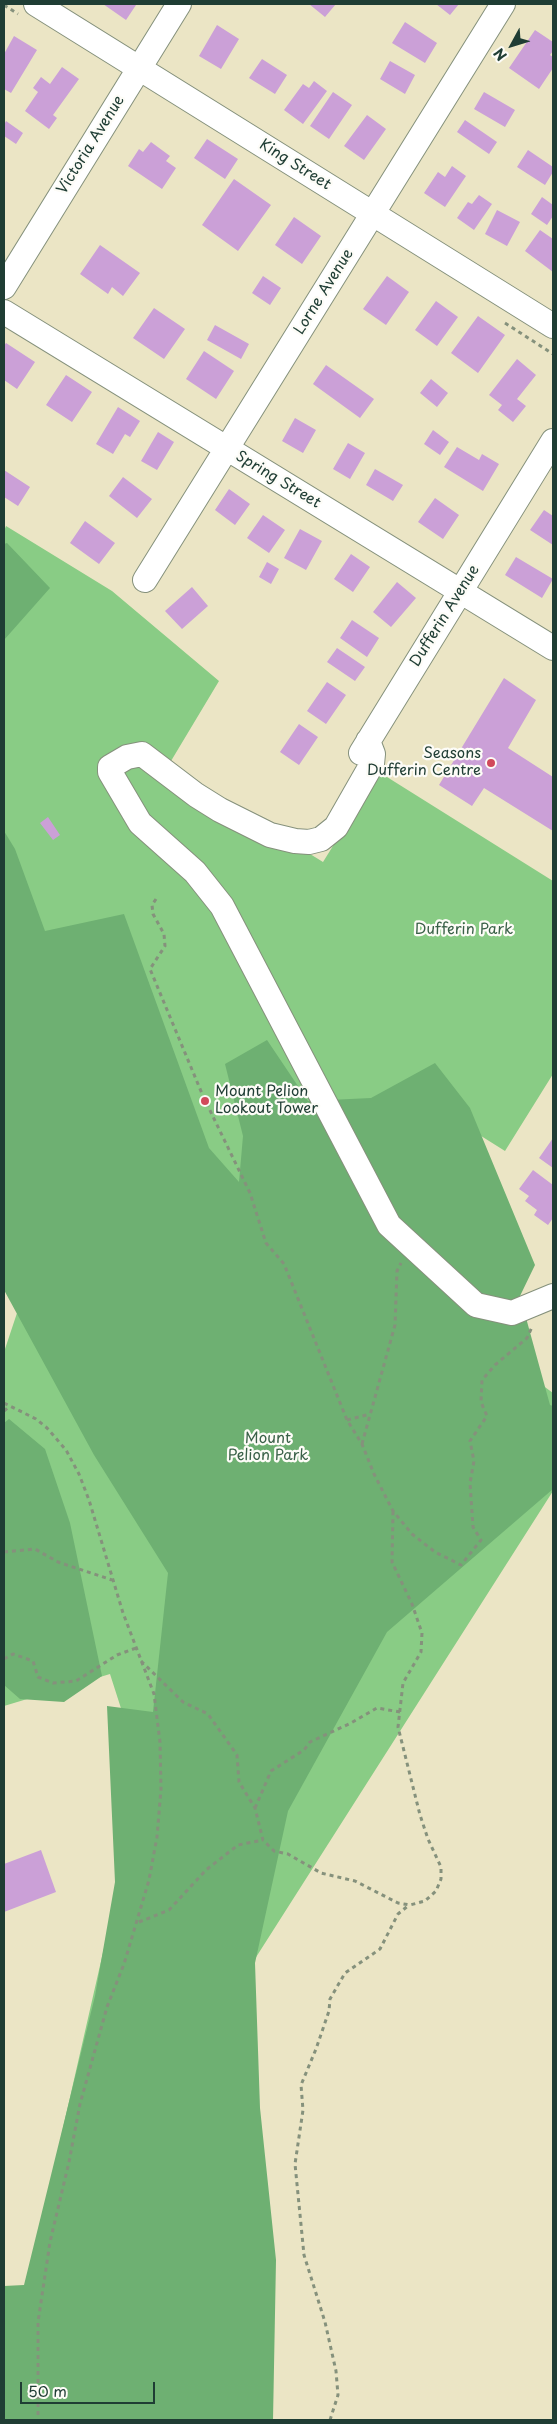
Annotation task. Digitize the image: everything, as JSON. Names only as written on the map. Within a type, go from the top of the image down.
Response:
[{"type":"street","name":"King Street","points":[[36,4],[553,326]]},
{"type":"street","name":"Victoria Avenue","points":[[4,287],[179,4]]},
{"type":"street","name":"Lorne Avenue","points":[[144,580],[225,447],[374,214],[503,4]]},
{"type":"street","name":"Spring Street","points":[[4,312],[553,648]]},
{"type":"street","name":"Dufferin Avenue","points":[[338,791],[553,442]]},
{"type":"street","points":[[368,741],[373,754],[372,764],[336,827],[321,839],[309,842],[270,835],[220,810],[196,796],[142,754],[126,757],[110,767],[110,772],[117,787],[140,823],[195,872],[222,906],[389,1225],[476,1306],[512,1313],[553,1296]]},
{"type":"path","points":[[156,899],[152,905],[152,914],[164,934],[165,946],[150,969],[203,1096],[250,1193],[266,1243],[284,1264],[347,1420],[362,1444],[374,1474],[393,1511],[412,1534],[435,1552],[461,1565],[481,1540],[473,1527],[470,1483],[474,1462],[470,1441],[487,1416],[481,1402],[482,1380],[495,1365],[527,1338],[534,1322],[525,1308]]},
{"type":"path","points":[[362,1444],[395,1325],[397,1271],[408,1244]]},
{"type":"path","points":[[4,1403],[36,1419],[47,1428],[66,1450],[79,1474],[140,1660],[154,1694],[160,1742],[161,1789],[157,1837],[138,1922],[107,2007],[80,2104],[69,2162],[50,2242],[38,2322],[38,2420]]},
{"type":"path","points":[[4,1411],[10,1406]]},
{"type":"path","points":[[347,1420],[371,1414]]},
{"type":"path","points":[[140,1660],[183,1702],[208,1714],[237,1755],[239,1782],[255,1808],[263,1840],[274,1850],[288,1854],[321,1873],[355,1881],[398,1903],[410,1904],[425,1901],[436,1891],[441,1879],[441,1867],[428,1839],[420,1815],[398,1727],[403,1683],[421,1652],[422,1633],[412,1604],[392,1562],[393,1511]]},
{"type":"path","points":[[4,1552],[35,1549],[58,1562],[113,1580]]},
{"type":"path","points":[[4,1658],[14,1654],[33,1661],[38,1677],[53,1683],[76,1681],[117,1655],[136,1648]]},
{"type":"path","points":[[255,1808],[271,1771],[304,1750],[310,1742],[352,1723],[377,1708],[400,1712]]},
{"type":"path","points":[[138,1922],[169,1910],[206,1870],[238,1845],[263,1840]]},
{"type":"path","points":[[398,1903],[398,1914]]},
{"type":"path","points":[[330,2420],[338,2394],[336,2371],[325,2322],[304,2256],[295,2164],[303,2110],[302,2085],[329,2011],[330,1999],[345,1973],[380,1948],[398,1914],[410,1904]]},
{"type":"green space","name":"Mount Pelion Park","points":[[6,526],[112,591],[219,681],[168,766],[323,862],[379,772],[553,881],[553,1074],[505,1151],[462,1124],[534,1379],[553,1393],[553,1491],[16,2334],[143,1777],[110,1674],[4,1706],[4,1352],[59,1187],[4,927],[4,531]]},
{"type":"green space","points":[[7,543],[50,588],[4,640],[4,544]]},
{"type":"green space","name":"Mount Pelion Park","points":[[4,831],[15,849],[45,931],[124,914],[209,1148],[239,1182],[243,1136],[225,1064],[267,1040],[308,1101],[371,1098],[435,1063],[470,1108],[535,1265],[520,1296],[550,1405],[553,1406],[553,1489],[387,1632],[288,1811],[255,1963],[260,2108],[276,2260],[273,2420],[4,2420],[4,2286],[24,2285],[95,1996],[115,1882],[107,1706],[153,1712],[168,1573],[94,1455],[4,1290]]},
{"type":"green space","points":[[9,1419],[45,1449],[70,1523],[102,1676],[64,1702],[20,1699],[4,1685],[4,1423]]},
{"type":"building","points":[[103,4],[134,4],[136,5],[126,20]]},
{"type":"building","points":[[309,4],[336,4],[325,17]]},
{"type":"building","points":[[436,4],[459,4],[450,15]]},
{"type":"building","points":[[405,22],[437,43],[425,63],[392,43]]},
{"type":"building","points":[[217,25],[239,39],[221,69],[199,56]]},
{"type":"building","points":[[535,30],[553,42],[553,51],[550,55],[553,57],[553,68],[539,89],[509,68]]},
{"type":"building","points":[[14,36],[37,50],[11,93],[4,89],[4,54]]},
{"type":"building","points":[[262,59],[287,75],[275,94],[249,78]]},
{"type":"building","points":[[390,61],[415,75],[405,94],[380,79]]},
{"type":"building","points":[[62,67],[79,79],[53,115],[57,118],[49,129],[25,111],[38,92],[33,88],[41,77],[50,84]]},
{"type":"building","points":[[314,81],[327,91],[303,124],[284,110],[303,84],[309,88]]},
{"type":"building","points":[[333,92],[352,105],[329,139],[310,126]]},
{"type":"building","points":[[484,92],[515,110],[505,127],[474,109]]},
{"type":"building","points":[[367,115],[386,129],[364,160],[344,146]]},
{"type":"building","points":[[465,120],[497,142],[489,154],[457,132]]},
{"type":"building","points":[[6,121],[23,133],[16,144],[4,136]]},
{"type":"building","points":[[207,139],[238,159],[225,179],[194,158]]},
{"type":"building","points":[[151,142],[170,156],[166,161],[176,168],[162,189],[128,166],[139,149],[143,152]]},
{"type":"building","points":[[528,150],[553,167],[553,172],[545,185],[517,167]]},
{"type":"building","points":[[452,166],[466,176],[445,207],[424,193],[438,172],[445,177]]},
{"type":"building","points":[[234,179],[271,205],[238,251],[202,225]]},
{"type":"building","points":[[479,195],[492,204],[474,230],[457,218],[468,202],[472,204]]},
{"type":"building","points":[[542,197],[553,205],[553,216],[547,225],[531,214]]},
{"type":"building","points":[[497,210],[520,222],[507,246],[485,234]]},
{"type":"building","points":[[294,217],[321,236],[302,264],[275,245]]},
{"type":"building","points":[[540,230],[553,239],[553,272],[525,251]]},
{"type":"building","points":[[100,245],[140,273],[123,296],[112,287],[108,294],[80,274]]},
{"type":"building","points":[[263,276],[281,288],[270,305],[252,293]]},
{"type":"building","points":[[387,276],[409,292],[386,325],[363,309]]},
{"type":"building","points":[[436,301],[458,317],[437,346],[415,330]]},
{"type":"building","points":[[154,308],[185,329],[164,359],[133,338]]},
{"type":"building","points":[[478,316],[505,335],[478,373],[451,353]]},
{"type":"building","points":[[215,325],[249,344],[241,359],[207,340]]},
{"type":"building","points":[[6,343],[35,362],[17,389],[4,380],[4,346]]},
{"type":"building","points":[[204,351],[234,371],[216,399],[186,379]]},
{"type":"building","points":[[517,359],[536,375],[517,399],[526,406],[513,422],[498,410],[502,405],[489,395]]},
{"type":"building","points":[[326,365],[374,399],[360,418],[313,384]]},
{"type":"building","points":[[66,375],[92,392],[72,422],[46,405]]},
{"type":"building","points":[[431,379],[448,393],[437,407],[420,393]]},
{"type":"building","points":[[118,407],[140,421],[130,437],[125,434],[113,454],[96,444]]},
{"type":"building","points":[[295,418],[316,430],[303,453],[282,441]]},
{"type":"building","points":[[433,430],[449,442],[440,455],[424,444]]},
{"type":"building","points":[[158,432],[174,442],[157,470],[141,461]]},
{"type":"building","points":[[348,443],[365,453],[350,479],[333,469]]},
{"type":"building","points":[[457,447],[479,460],[482,454],[499,464],[483,491],[444,467]]},
{"type":"building","points":[[375,469],[403,485],[393,501],[366,485]]},
{"type":"building","points":[[4,470],[30,487],[18,506],[4,497]]},
{"type":"building","points":[[123,477],[152,499],[137,518],[109,496]]},
{"type":"building","points":[[229,489],[250,504],[235,525],[215,510]]},
{"type":"building","points":[[435,498],[459,515],[443,539],[418,522]]},
{"type":"building","points":[[544,510],[553,516],[553,545],[530,530]]},
{"type":"building","points":[[263,515],[285,530],[269,553],[247,538]]},
{"type":"building","points":[[85,521],[115,543],[99,564],[70,543]]},
{"type":"building","points":[[300,529],[322,541],[306,570],[284,558]]},
{"type":"building","points":[[351,554],[370,567],[353,592],[334,579]]},
{"type":"building","points":[[516,557],[553,579],[542,598],[505,575]]},
{"type":"building","points":[[267,562],[279,569],[271,584],[259,577]]},
{"type":"building","points":[[397,582],[416,598],[391,627],[373,612]]},
{"type":"building","points":[[192,587],[208,606],[182,629],[165,611]]},
{"type":"building","points":[[352,620],[379,638],[367,657],[340,638]]},
{"type":"building","points":[[337,648],[365,667],[355,681],[327,662]]},
{"type":"building","name":"Seasons Dufferin Centre","points":[[504,678],[536,700],[508,748],[553,777],[553,831],[484,788],[472,806],[439,785]]},
{"type":"building","points":[[327,682],[346,695],[326,724],[307,711]]},
{"type":"building","points":[[299,724],[318,737],[299,765],[280,752]]},
{"type":"building","points":[[48,817],[60,835],[53,840],[40,823]]},
{"type":"building","points":[[553,1138],[553,1168],[539,1158]]},
{"type":"building","points":[[533,1170],[553,1185],[553,1218],[548,1225],[534,1215],[537,1210],[525,1201],[529,1196],[519,1189]]},
{"type":"building","points":[[41,1850],[56,1892],[4,1912],[4,1864]]},
{"type":"place","name":"Seasons Dufferin Centre","points":[[491,763]]},
{"type":"place","name":"Mount Pelion Lookout Tower","points":[[205,1101]]},
{"type":"park label","name":"Dufferin Park","points":[[464,930]]}]
